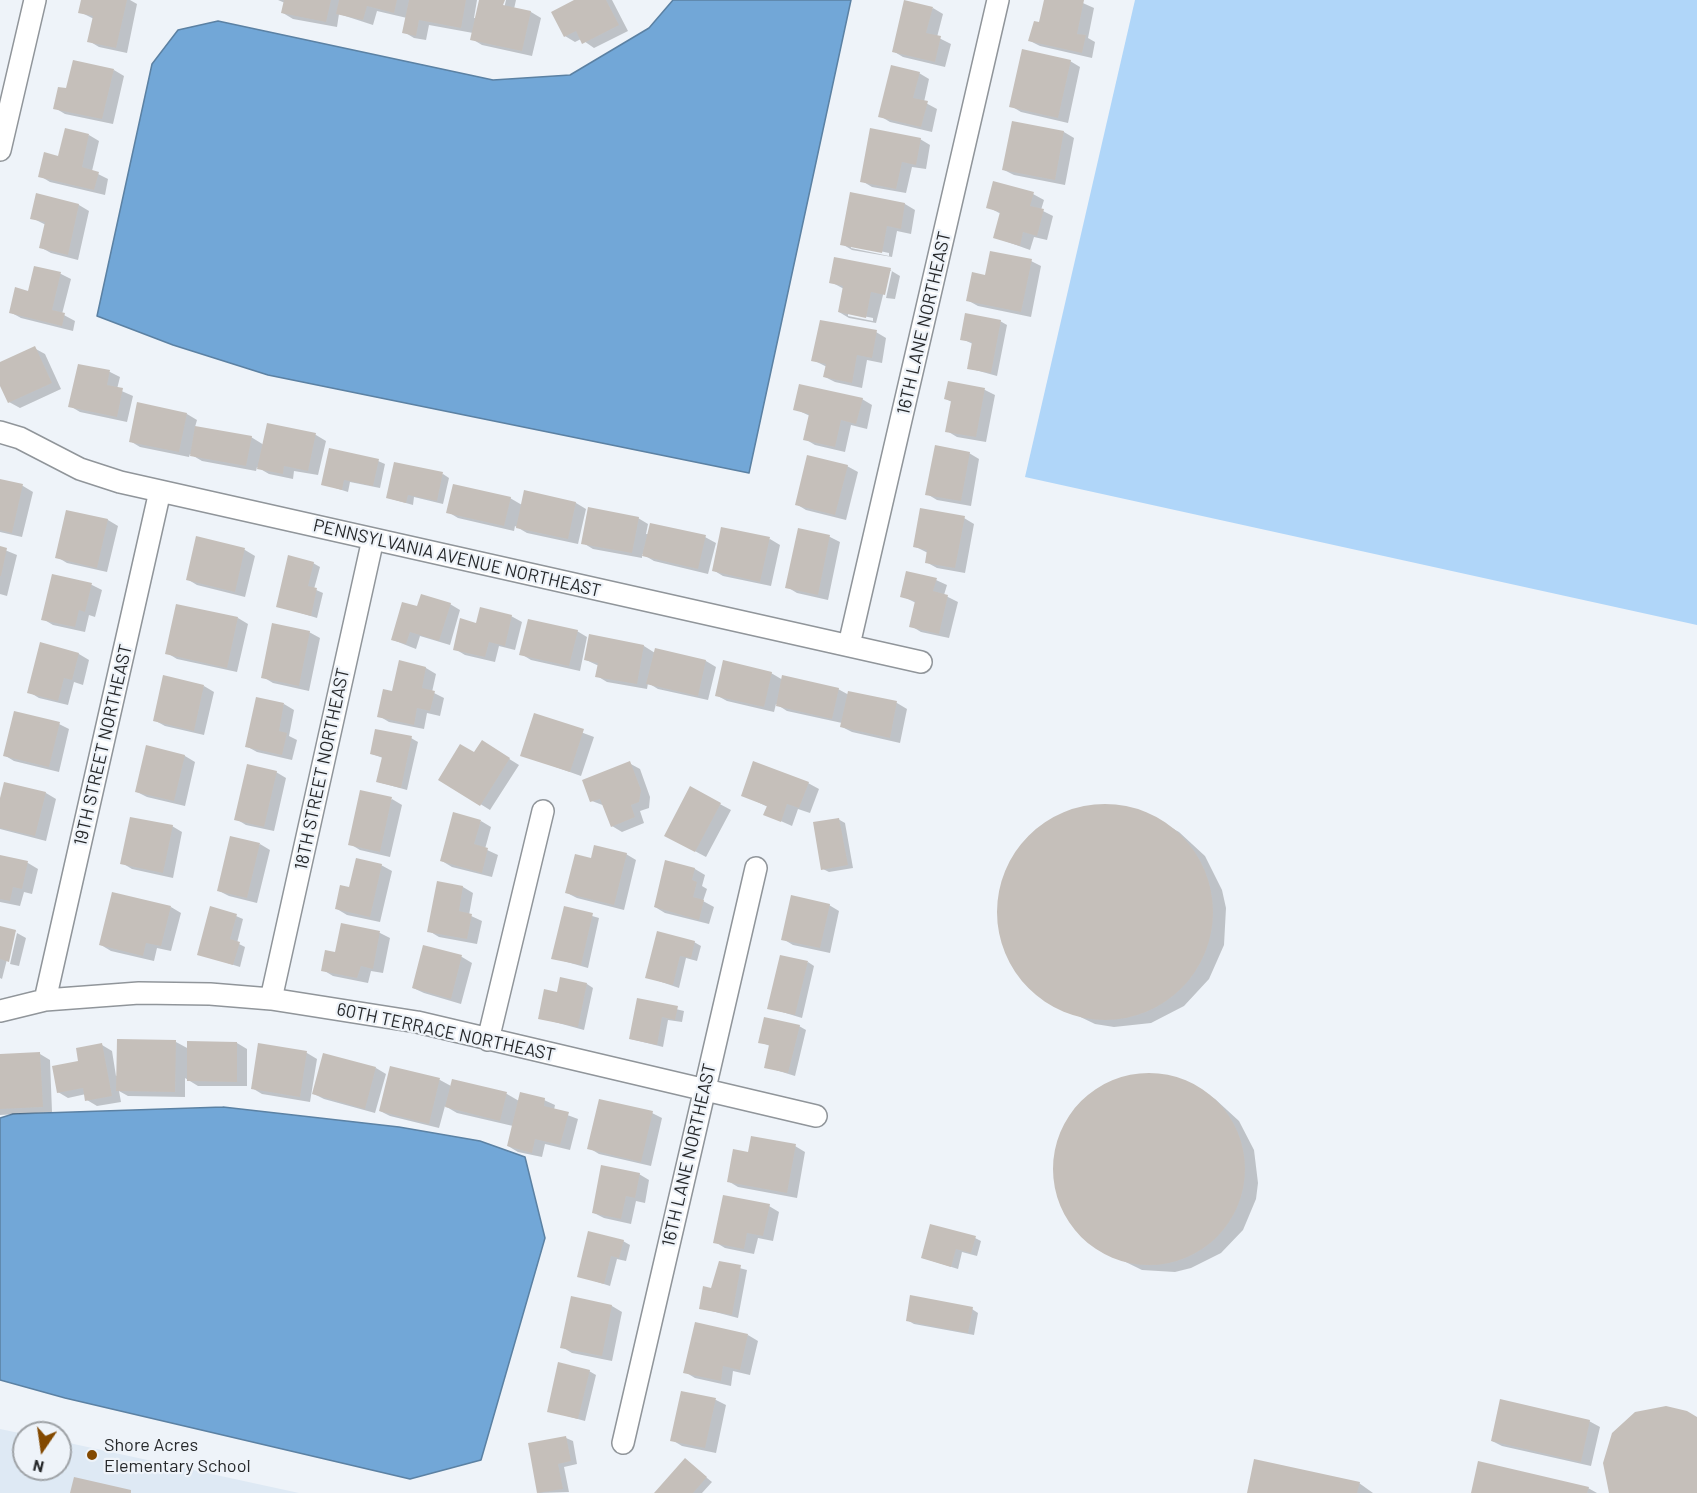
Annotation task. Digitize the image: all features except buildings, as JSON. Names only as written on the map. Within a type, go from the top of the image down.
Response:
[{"type":"street","points":[[0,150],[35,0]]},
{"type":"street","name":"16TH LANE NORTHEAST","points":[[849,645],[998,0]]},
{"type":"street","name":"PENNSYLVANIA AVENUE NORTHEAST","points":[[0,432],[20,438],[80,469],[120,482],[921,662]]},
{"type":"street","name":"19TH STREET NORTHEAST","points":[[45,1000],[160,491]]},
{"type":"street","name":"18TH STREET NORTHEAST","points":[[271,999],[373,539]]},
{"type":"street","points":[[488,1040],[543,812]]},
{"type":"street","name":"16TH LANE NORTHEAST","points":[[623,1443],[756,868]]},
{"type":"street","name":"60TH TERRACE NORTHEAST","points":[[0,1011],[45,1000],[139,993],[210,994],[271,999],[417,1022],[816,1116]]},
{"type":"shaded area","points":[[673,0],[851,0],[749,473],[268,375],[173,345],[97,316],[152,64],[178,30],[218,21],[493,80],[570,75],[649,28]]},
{"type":"shaded area","points":[[1135,0],[1697,0],[1697,625],[1025,477]]},
{"type":"shaded area","points":[[223,1107],[399,1127],[480,1141],[525,1157],[545,1238],[481,1460],[410,1479],[65,1398],[0,1380],[0,1118],[13,1114]]},
{"type":"shaded area","name":"Shore Acres Elementary School","points":[[0,1429],[12,1432],[12,1481],[72,1481],[72,1444],[299,1493],[0,1493]]},
{"type":"place","name":"Shore Acres Elementary School","points":[[92,1455]]}]
